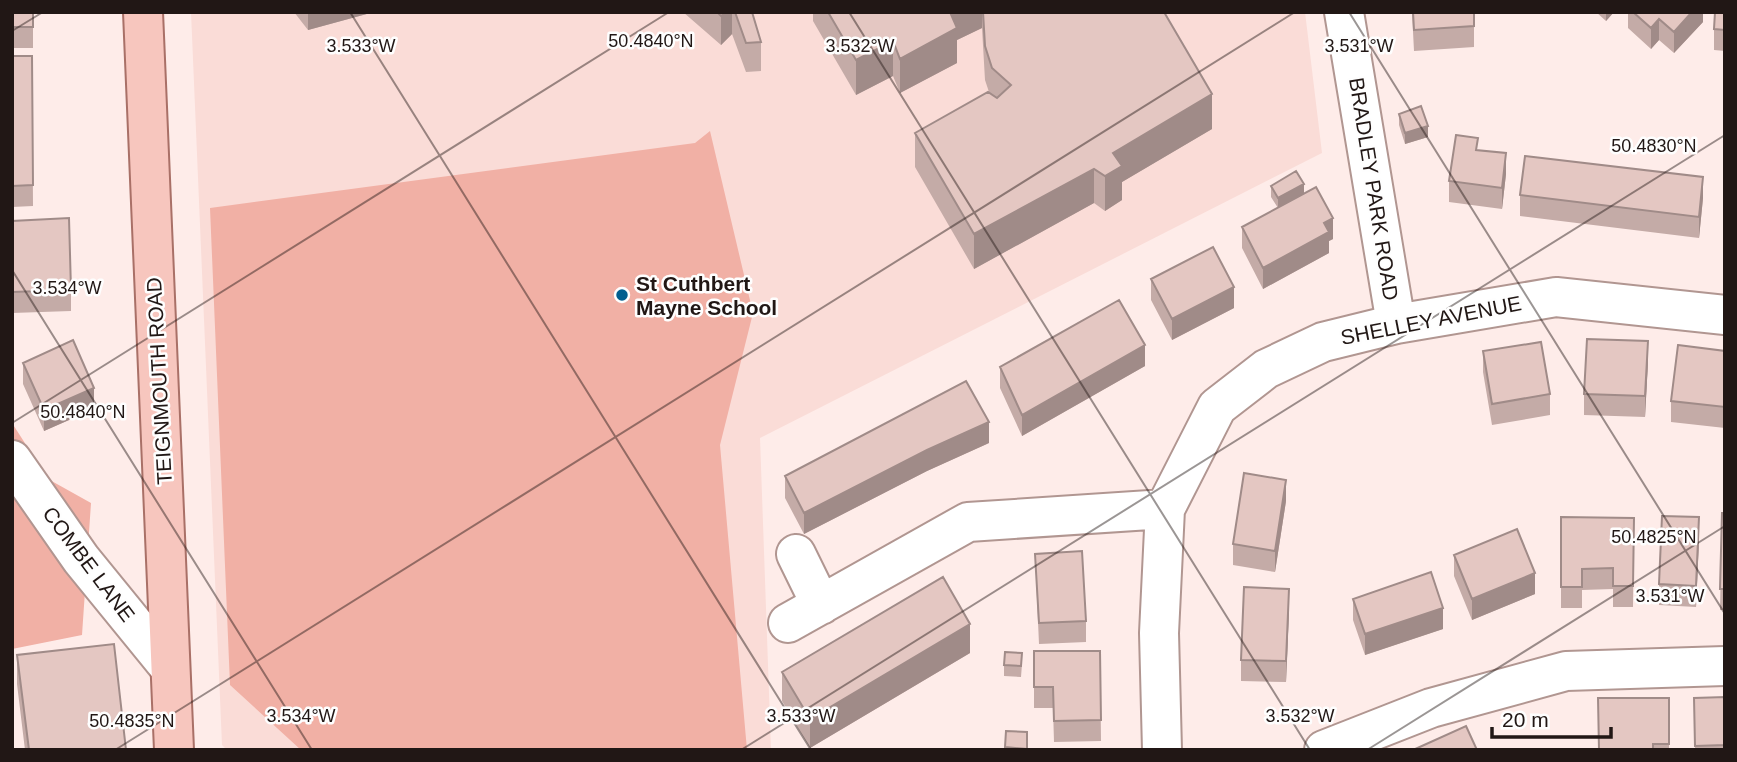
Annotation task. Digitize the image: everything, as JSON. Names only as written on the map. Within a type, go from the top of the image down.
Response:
[{"type":"main road","name":"TEIGNMOUTH ROAD","points":[[143,12],[174,750]]},
{"type":"street","name":"BRADLEY PARK ROAD","points":[[1344,12],[1395,324]]},
{"type":"street","name":"SHELLEY AVENUE","points":[[1162,750],[1160,633],[1165,509],[1217,407],[1266,369],[1322,342],[1395,324],[1556,297],[1725,315]]},
{"type":"street","name":"COMBE LANE","points":[[12,460],[81,559],[169,667]]},
{"type":"street","points":[[796,554],[804,614],[968,522],[1165,509]]},
{"type":"street","points":[[1324,750],[1431,708],[1566,671],[1725,666]]},
{"type":"shaded area","name":"St Cuthbert Mayne School","points":[[191,12],[1305,12],[1322,153],[760,438],[771,750],[227,750],[222,745]]},
{"type":"shaded area","points":[[710,131],[753,313],[720,445],[747,750],[301,750],[230,685],[210,208],[695,143]]},
{"type":"shaded area","points":[[12,423],[48,479],[91,503],[82,635],[12,649]]},
{"type":"building","points":[[12,12],[33,12],[33,27],[12,27]]},
{"type":"building","points":[[735,12],[752,12],[761,42],[746,43]]},
{"type":"building","points":[[828,12],[950,12],[957,28],[900,59],[893,41],[856,60]]},
{"type":"building","points":[[983,12],[1164,12],[1212,94],[1113,153],[1122,166],[1105,176],[1094,169],[974,234],[915,133],[988,92],[997,98],[1011,85],[992,68],[985,46]]},
{"type":"building","points":[[1413,12],[1474,12],[1474,26],[1414,30]]},
{"type":"building","points":[[1633,12],[1692,12],[1674,32],[1659,19],[1651,28]]},
{"type":"building","points":[[1715,12],[1725,12],[1725,30],[1714,29]]},
{"type":"building","points":[[12,56],[32,56],[33,185],[12,186]]},
{"type":"building","points":[[1421,106],[1428,126],[1405,133],[1399,114]]},
{"type":"building","points":[[1456,135],[1478,138],[1476,150],[1506,153],[1502,188],[1449,181]]},
{"type":"building","points":[[1525,156],[1703,177],[1699,217],[1520,195]]},
{"type":"building","points":[[1296,171],[1304,184],[1278,198],[1271,186]]},
{"type":"building","points":[[1316,187],[1333,218],[1324,223],[1329,232],[1263,268],[1242,227]]},
{"type":"building","points":[[69,218],[71,290],[12,292],[12,221]]},
{"type":"building","points":[[1213,247],[1234,287],[1172,319],[1151,279]]},
{"type":"building","points":[[1119,300],[1145,345],[1022,415],[1000,367]]},
{"type":"building","points":[[1587,339],[1648,341],[1645,396],[1584,394]]},
{"type":"building","points":[[73,340],[94,388],[44,410],[23,363]]},
{"type":"building","points":[[1541,342],[1550,394],[1492,404],[1483,351]]},
{"type":"building","points":[[1678,345],[1725,351],[1725,407],[1671,401]]},
{"type":"building","points":[[966,381],[989,422],[927,450],[804,513],[785,476]]},
{"type":"building","points":[[1244,473],[1286,480],[1275,551],[1233,544]]},
{"type":"building","points":[[1722,513],[1725,513],[1725,589],[1720,589]]},
{"type":"building","points":[[1662,516],[1699,517],[1696,586],[1659,584]]},
{"type":"building","points":[[1561,517],[1634,518],[1633,586],[1613,586],[1613,568],[1582,569],[1582,587],[1561,587]]},
{"type":"building","points":[[1517,529],[1535,573],[1472,599],[1454,555]]},
{"type":"building","points":[[1082,551],[1086,621],[1039,623],[1035,554]]},
{"type":"building","points":[[1431,572],[1443,608],[1365,634],[1353,599]]},
{"type":"building","points":[[943,577],[970,624],[810,719],[782,672]]},
{"type":"building","points":[[1244,587],[1289,589],[1286,661],[1241,660]]},
{"type":"building","points":[[114,644],[126,750],[29,750],[17,655]]},
{"type":"building","points":[[1034,651],[1100,651],[1101,720],[1054,721],[1053,687],[1034,687]]},
{"type":"building","points":[[1005,652],[1022,653],[1021,666],[1004,665]]},
{"type":"building","points":[[1725,697],[1725,745],[1695,746],[1694,698]]},
{"type":"building","points":[[1598,698],[1669,698],[1669,744],[1653,744],[1653,750],[1599,750]]},
{"type":"building","points":[[1466,726],[1477,750],[1413,750]]},
{"type":"building","points":[[1006,731],[1027,732],[1027,749],[1005,747]]},
{"type":"place","name":"St Cuthbert Mayne School","points":[[622,295]]}]
